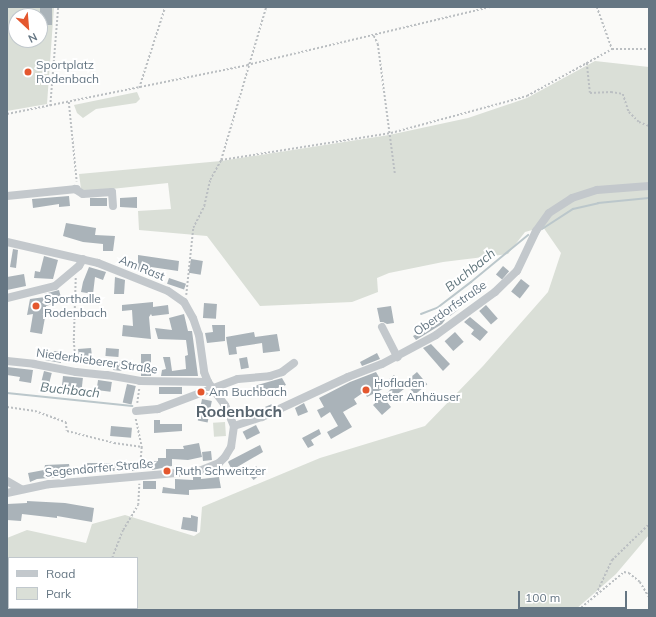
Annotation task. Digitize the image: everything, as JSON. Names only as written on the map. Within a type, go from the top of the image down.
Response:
[{"type":"street","name":"Oberdorfstraße","points":[[234,426],[262,416],[397,357],[436,335],[495,292],[517,271],[536,231],[549,213],[572,198],[597,190],[649,186]]},
{"type":"street","points":[[7,196],[76,189],[83,194],[112,192],[113,206]]},
{"type":"street","name":"Am Rast","points":[[7,242],[98,263],[168,291],[184,302],[193,318],[199,335],[204,372],[210,386]]},
{"type":"street","points":[[7,298],[55,286],[84,259]]},
{"type":"street","points":[[382,327],[397,357]]},
{"type":"street","name":"Niederbieberer Straße","points":[[7,361],[140,381],[210,386]]},
{"type":"street","points":[[136,411],[158,409],[210,386],[238,379],[270,376],[282,372],[294,363]]},
{"type":"street","points":[[210,386],[225,405],[234,426]]},
{"type":"street","name":"Segendorfer Straße","points":[[7,493],[49,484],[199,471],[219,463],[231,447],[234,426]]},
{"type":"street","points":[[7,481],[21,489]]},
{"type":"path","points":[[50,106],[58,7]]},
{"type":"path","points":[[139,88],[165,7]]},
{"type":"path","points":[[184,302],[193,228],[204,206],[210,180],[220,160],[247,65],[266,7]]},
{"type":"path","points":[[7,114],[247,65],[491,7]]},
{"type":"path","points":[[597,7],[612,49]]},
{"type":"path","points":[[374,36],[378,44],[391,133],[395,174]]},
{"type":"path","points":[[220,160],[391,133],[527,96],[612,49],[649,49]]},
{"type":"path","points":[[587,63],[588,90],[590,93],[611,92],[623,94],[629,112],[639,122],[649,126]]},
{"type":"path","points":[[69,102],[76,189]]},
{"type":"path","points":[[74,269],[76,282],[74,341],[76,372]]},
{"type":"path","points":[[112,557],[123,530],[138,505],[142,447],[136,422],[136,411],[140,381]]},
{"type":"path","points":[[7,407],[35,411],[66,422],[67,431],[114,443],[142,447]]},
{"type":"path","points":[[595,595],[612,560],[649,524]]},
{"type":"path","points":[[578,610],[624,572],[630,573],[640,582],[649,597]]},
{"type":"green space","name":"Sportplatz Rodenbach","points":[[7,7],[54,7],[47,104],[7,111]]},
{"type":"green space","points":[[595,61],[649,67],[649,535],[616,574],[575,610],[7,610],[7,538],[27,530],[86,543],[92,524],[125,515],[194,536],[200,532],[202,507],[320,458],[425,426],[483,366],[548,292],[561,253],[543,227],[525,232],[508,254],[443,262],[389,273],[377,278],[378,292],[352,302],[260,306],[207,236],[139,230],[138,211],[171,209],[168,183],[83,192],[81,189],[79,174],[221,161],[389,135],[468,118],[527,98]]},
{"type":"green space","points":[[137,92],[140,99],[136,103],[96,109],[83,118],[77,113],[74,105]]},
{"type":"green space","points":[[225,422],[226,436],[214,437],[213,423]]},
{"type":"building","points":[[52,7],[52,25],[48,25],[48,8],[40,8]]},
{"type":"building","points":[[69,196],[70,206],[59,207],[59,204],[33,208],[32,199]]},
{"type":"building","points":[[137,197],[137,208],[120,207],[120,198]]},
{"type":"building","points":[[90,198],[107,198],[107,206],[90,206]]},
{"type":"building","points":[[66,223],[96,228],[95,235],[115,236],[113,251],[103,251],[103,244],[83,242],[63,236]]},
{"type":"building","points":[[13,249],[18,250],[16,268],[10,267]]},
{"type":"building","points":[[138,255],[179,261],[178,271],[151,267],[150,271],[138,271]]},
{"type":"building","points":[[44,256],[58,260],[53,279],[34,278],[35,271],[40,272]]},
{"type":"building","points":[[191,259],[203,261],[201,275],[189,273]]},
{"type":"building","points":[[503,266],[509,271],[502,280],[496,274]]},
{"type":"building","points":[[89,267],[106,272],[103,280],[95,277],[93,294],[81,292]]},
{"type":"building","points":[[24,274],[26,286],[7,290],[7,277]]},
{"type":"building","points":[[115,277],[125,280],[124,294],[114,294]]},
{"type":"building","points":[[169,278],[186,284],[184,290],[167,284]]},
{"type":"building","points":[[521,279],[530,286],[520,298],[511,292]]},
{"type":"building","points":[[59,290],[62,301],[46,306],[42,334],[30,332],[33,314],[27,315],[30,299],[45,297],[44,294]]},
{"type":"building","points":[[153,302],[153,307],[168,305],[169,314],[152,316],[151,314],[149,317],[151,339],[122,336],[123,325],[133,326],[132,310],[122,311],[122,305]]},
{"type":"building","points":[[453,302],[459,309],[450,316],[442,310]]},
{"type":"building","points":[[204,303],[217,304],[216,319],[203,318]]},
{"type":"building","points":[[486,305],[498,319],[491,324],[479,311]]},
{"type":"building","points":[[391,306],[394,323],[387,324],[380,322],[377,308]]},
{"type":"building","points":[[184,314],[188,331],[192,331],[198,376],[161,376],[162,370],[166,369],[163,357],[170,357],[172,371],[186,369],[185,356],[188,355],[186,340],[158,339],[155,328],[172,330],[169,318]]},
{"type":"building","points":[[441,315],[445,320],[442,324],[416,340],[413,336],[427,328],[425,326]]},
{"type":"building","points":[[470,317],[488,332],[480,341],[471,334],[474,330],[464,322]]},
{"type":"building","points":[[212,325],[225,325],[225,341],[207,343],[205,333],[213,332]]},
{"type":"building","points":[[254,332],[255,337],[277,334],[280,351],[263,353],[262,343],[236,347],[237,354],[229,355],[226,337]]},
{"type":"building","points":[[455,332],[464,342],[453,351],[445,341]]},
{"type":"building","points":[[431,344],[450,364],[443,371],[423,348]]},
{"type":"building","points":[[91,348],[92,356],[79,356],[78,349]]},
{"type":"building","points":[[106,348],[119,349],[118,357],[105,356]]},
{"type":"building","points":[[46,351],[61,351],[61,363],[45,360]]},
{"type":"building","points":[[377,353],[380,359],[362,366],[360,362]]},
{"type":"building","points":[[141,354],[151,354],[151,376],[141,376]]},
{"type":"building","points":[[247,357],[249,368],[241,369],[239,358]]},
{"type":"building","points":[[114,360],[124,361],[123,371],[113,370]]},
{"type":"building","points":[[7,367],[33,370],[31,383],[19,381],[20,377],[7,375]]},
{"type":"building","points":[[44,371],[52,373],[48,388],[40,387]]},
{"type":"building","points":[[376,372],[383,384],[394,375],[398,381],[367,397],[364,392],[354,399],[357,404],[343,412],[352,427],[331,439],[327,432],[338,426],[330,412],[321,418],[317,410],[324,407],[319,398],[350,382]]},
{"type":"building","points":[[417,372],[427,384],[415,395],[405,382]]},
{"type":"building","points":[[63,376],[83,378],[81,396],[61,394]]},
{"type":"building","points":[[282,378],[286,385],[258,395],[254,386]]},
{"type":"building","points":[[98,380],[112,382],[110,392],[97,390]]},
{"type":"building","points":[[399,382],[404,389],[387,402],[391,407],[382,415],[373,405]]},
{"type":"building","points":[[127,384],[136,386],[131,405],[123,403]]},
{"type":"building","points":[[159,387],[182,387],[182,394],[159,394]]},
{"type":"building","points":[[202,399],[212,401],[208,423],[198,421]]},
{"type":"building","points":[[304,403],[308,412],[298,416],[295,408]]},
{"type":"building","points":[[272,404],[272,406],[260,412],[241,418],[240,410],[260,409]]},
{"type":"building","points":[[154,420],[160,420],[160,424],[182,424],[182,431],[154,433]]},
{"type":"building","points":[[256,425],[260,433],[247,440],[243,432]]},
{"type":"building","points":[[111,426],[132,428],[131,438],[110,436]]},
{"type":"building","points":[[319,429],[321,434],[311,440],[314,445],[308,448],[302,438]]},
{"type":"building","points":[[199,443],[202,457],[188,460],[172,459],[172,466],[152,470],[152,461],[158,461],[158,458],[166,458],[166,449],[184,449],[183,446]]},
{"type":"building","points":[[260,445],[263,452],[232,470],[228,462],[229,461]]},
{"type":"building","points":[[211,451],[212,460],[203,461],[202,452]]},
{"type":"building","points":[[85,463],[137,463],[137,471],[85,471]]},
{"type":"building","points":[[69,464],[71,476],[37,479],[30,482],[28,473],[44,470],[45,465]]},
{"type":"building","points":[[256,466],[262,473],[254,480],[248,473]]},
{"type":"building","points":[[201,476],[201,479],[219,477],[221,488],[189,490],[189,495],[162,493],[163,487],[175,489],[175,479],[193,480],[193,477]]},
{"type":"building","points":[[143,481],[156,481],[156,489],[143,489]]},
{"type":"building","points":[[27,501],[65,503],[94,508],[92,522],[57,516],[57,518],[22,514],[21,521],[7,520],[7,504],[27,503]]},
{"type":"building","points":[[191,515],[198,517],[197,532],[181,529],[183,517],[191,518]]},
{"type":"waterway","name":"Buchbach","points":[[542,229],[573,209],[598,203],[649,198]]},
{"type":"waterway","name":"Buchbach","points":[[421,314],[437,308],[528,235]]},
{"type":"waterway","name":"Buchbach","points":[[7,393],[132,406]]},
{"type":"place","name":"Sportplatz Rodenbach","points":[[28,72]]},
{"type":"place","name":"Sporthalle Rodenbach","points":[[36,306]]},
{"type":"place","name":"Hofladen Peter Anhäuser","points":[[366,390]]},
{"type":"place","name":"Am Buchbach","points":[[201,392]]},
{"type":"place","name":"Ruth Schweitzer","points":[[167,471]]},
{"type":"district","name":"Rodenbach","points":[[239,411]]}]
